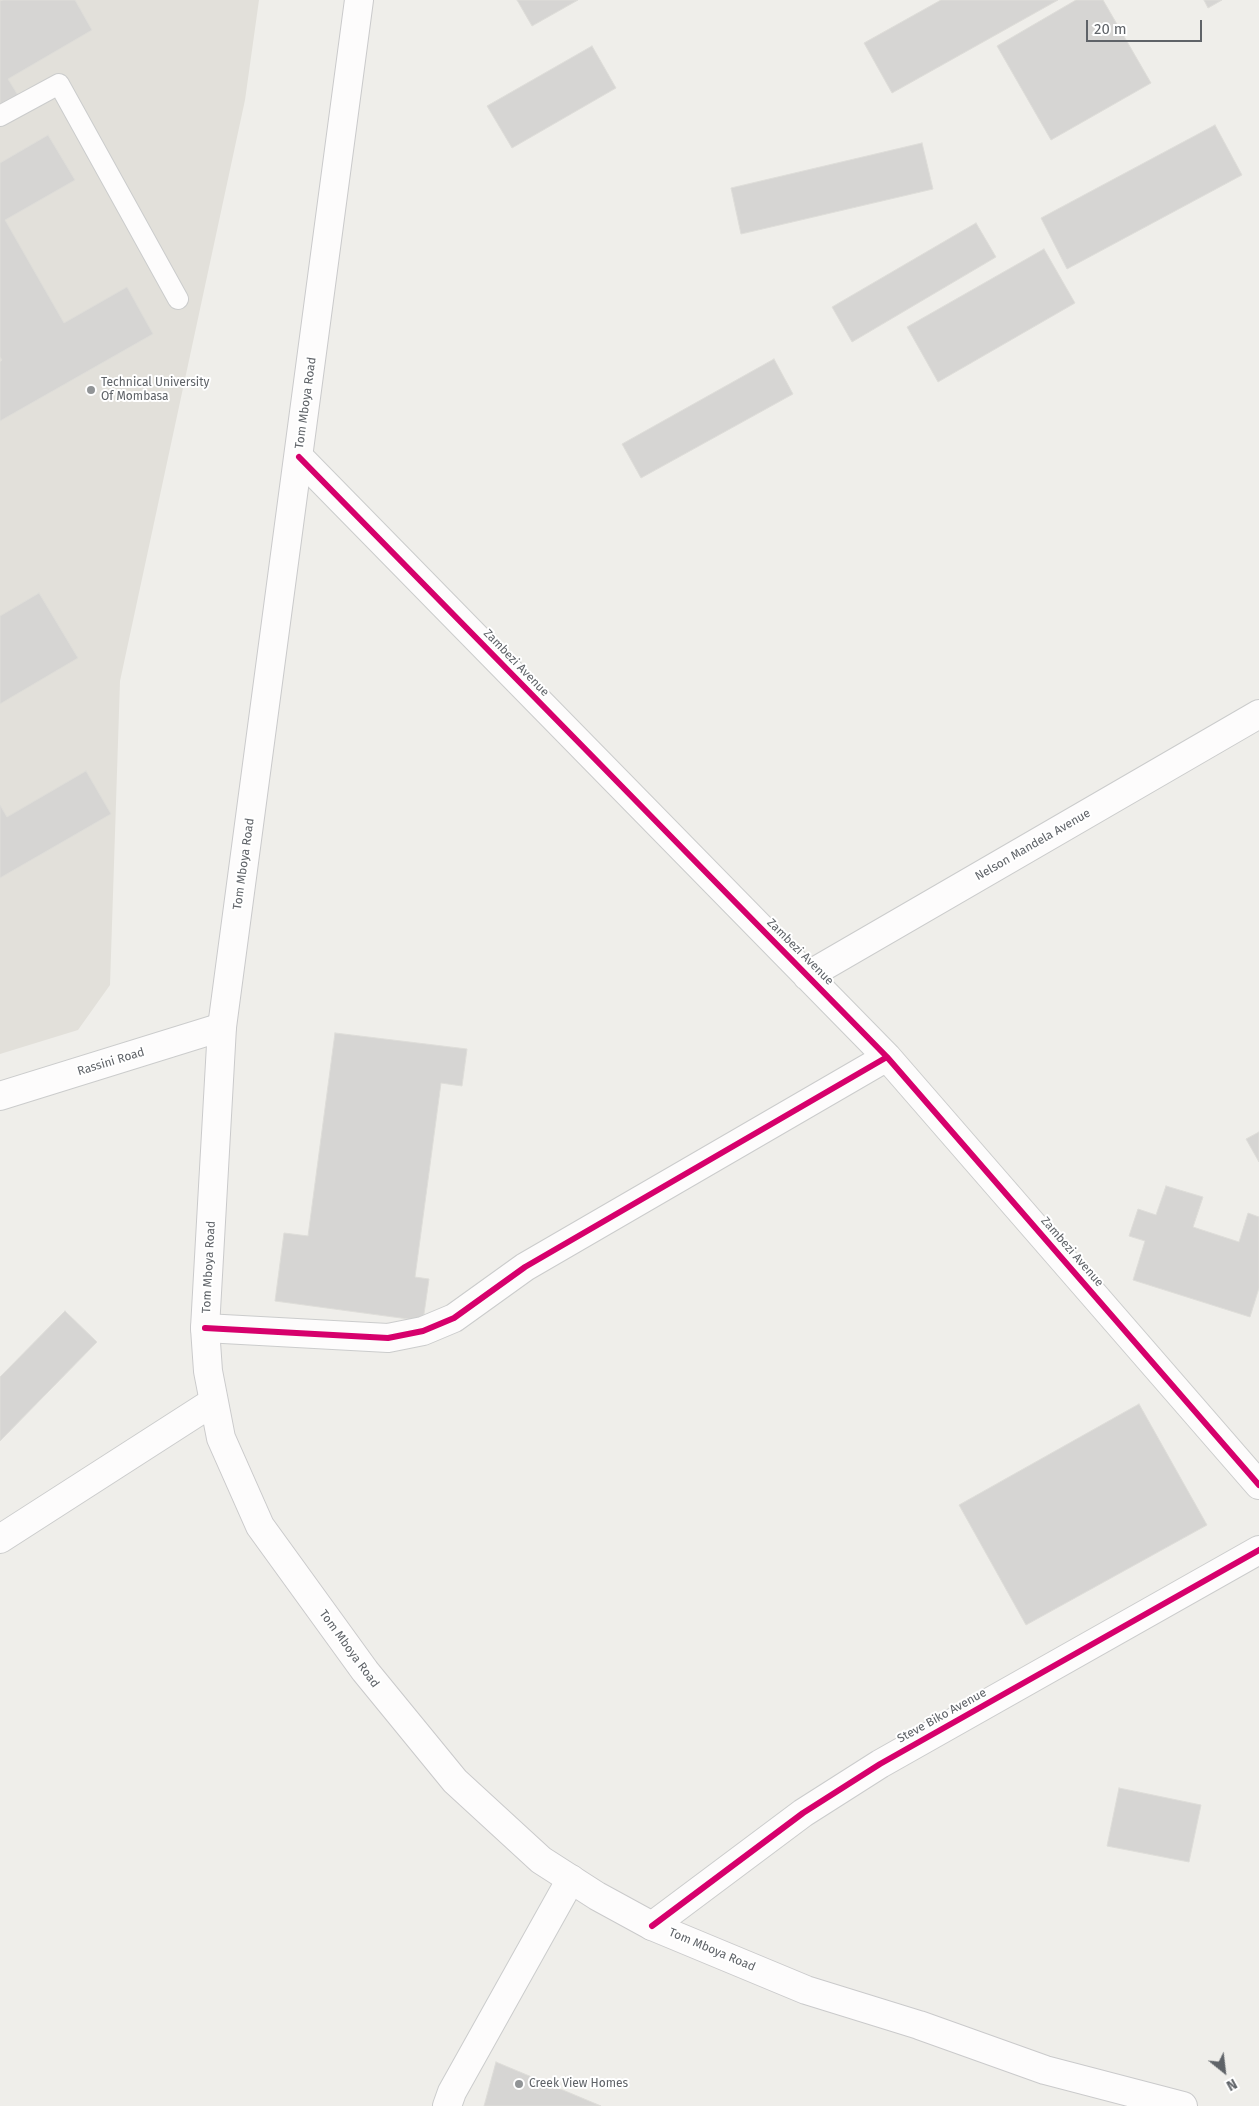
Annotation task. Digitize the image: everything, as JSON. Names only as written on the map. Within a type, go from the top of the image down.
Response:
[{"type":"street","name":"Tom Mboya Road","points":[[359,0],[222,1027],[205,1328],[208,1371],[221,1438],[260,1526],[365,1671],[455,1781],[541,1860],[652,1926],[806,1990],[919,2025],[1046,2070],[1183,2106]]},
{"type":"street","name":"Zambezi Avenue","points":[[299,458],[888,1057],[1259,1486]]},
{"type":"street","name":"Nelson Mandela Avenue","points":[[807,976],[1259,714]]},
{"type":"street","name":"Rassini Road","points":[[0,1096],[222,1027]]},
{"type":"street","points":[[205,1328],[388,1338],[423,1331],[454,1318],[525,1268],[888,1057]]},
{"type":"street","points":[[0,1539],[213,1402]]},
{"type":"street","name":"Steve Biko Avenue","points":[[652,1926],[804,1813],[880,1764],[1259,1550]]},
{"type":"street","points":[[447,2106],[452,2092],[571,1879]]},
{"type":"lane","points":[[0,116],[59,84],[178,299]]},
{"type":"shaded area","name":"Technical University Of Mombasa","points":[[0,0],[259,0],[245,100],[120,681],[110,985],[78,1030],[0,1054]]},
{"type":"building","points":[[75,0],[92,30],[8,79],[19,97],[0,108],[0,1]]},
{"type":"building","points":[[517,0],[578,0],[532,26]]},
{"type":"building","points":[[941,0],[1058,0],[892,93],[864,43]]},
{"type":"building","points":[[1076,0],[1103,0],[1151,83],[1051,140],[997,46]]},
{"type":"building","points":[[1204,0],[1222,0],[1208,8]]},
{"type":"building","points":[[592,46],[616,88],[512,148],[487,106]]},
{"type":"building","points":[[1215,125],[1242,175],[1067,269],[1041,218]]},
{"type":"building","points":[[48,135],[75,180],[5,220],[64,323],[127,287],[153,334],[0,421],[0,362],[2,360],[0,357],[0,163]]},
{"type":"building","points":[[922,143],[933,189],[741,234],[731,188]]},
{"type":"building","points":[[976,223],[996,257],[852,342],[832,307]]},
{"type":"building","points":[[1044,249],[1075,303],[938,382],[907,327]]},
{"type":"building","points":[[774,359],[793,394],[641,478],[622,444]]},
{"type":"building","points":[[39,593],[78,658],[0,704],[0,616]]},
{"type":"building","points":[[86,771],[111,814],[0,878],[0,805],[7,817]]},
{"type":"building","points":[[335,1033],[467,1049],[462,1086],[441,1083],[415,1277],[429,1279],[423,1321],[275,1301],[284,1233],[308,1236]]},
{"type":"building","points":[[1259,1132],[1259,1162],[1246,1139]]},
{"type":"building","points":[[1166,1186],[1203,1197],[1193,1227],[1239,1242],[1248,1213],[1259,1217],[1259,1288],[1250,1317],[1133,1280],[1145,1241],[1129,1236],[1138,1209],[1156,1215]]},
{"type":"building","points":[[65,1311],[97,1342],[0,1441],[0,1377]]},
{"type":"building","points":[[1139,1404],[1207,1525],[1026,1625],[959,1505]]},
{"type":"building","points":[[1119,1788],[1201,1805],[1189,1862],[1107,1846]]},
{"type":"building","name":"Creek View Homes","points":[[496,2062],[601,2106],[484,2106]]},
{"type":"cycle path","points":[[299,457],[887,1057],[1259,1485]]},
{"type":"cycle path","points":[[205,1328],[388,1338],[423,1331],[454,1318],[525,1267],[887,1057]]},
{"type":"cycle path","points":[[652,1926],[803,1813],[880,1764],[1259,1550]]},
{"type":"place","name":"Technical University Of Mombasa","points":[[91,390]]},
{"type":"place","name":"Creek View Homes","points":[[519,2084]]}]
